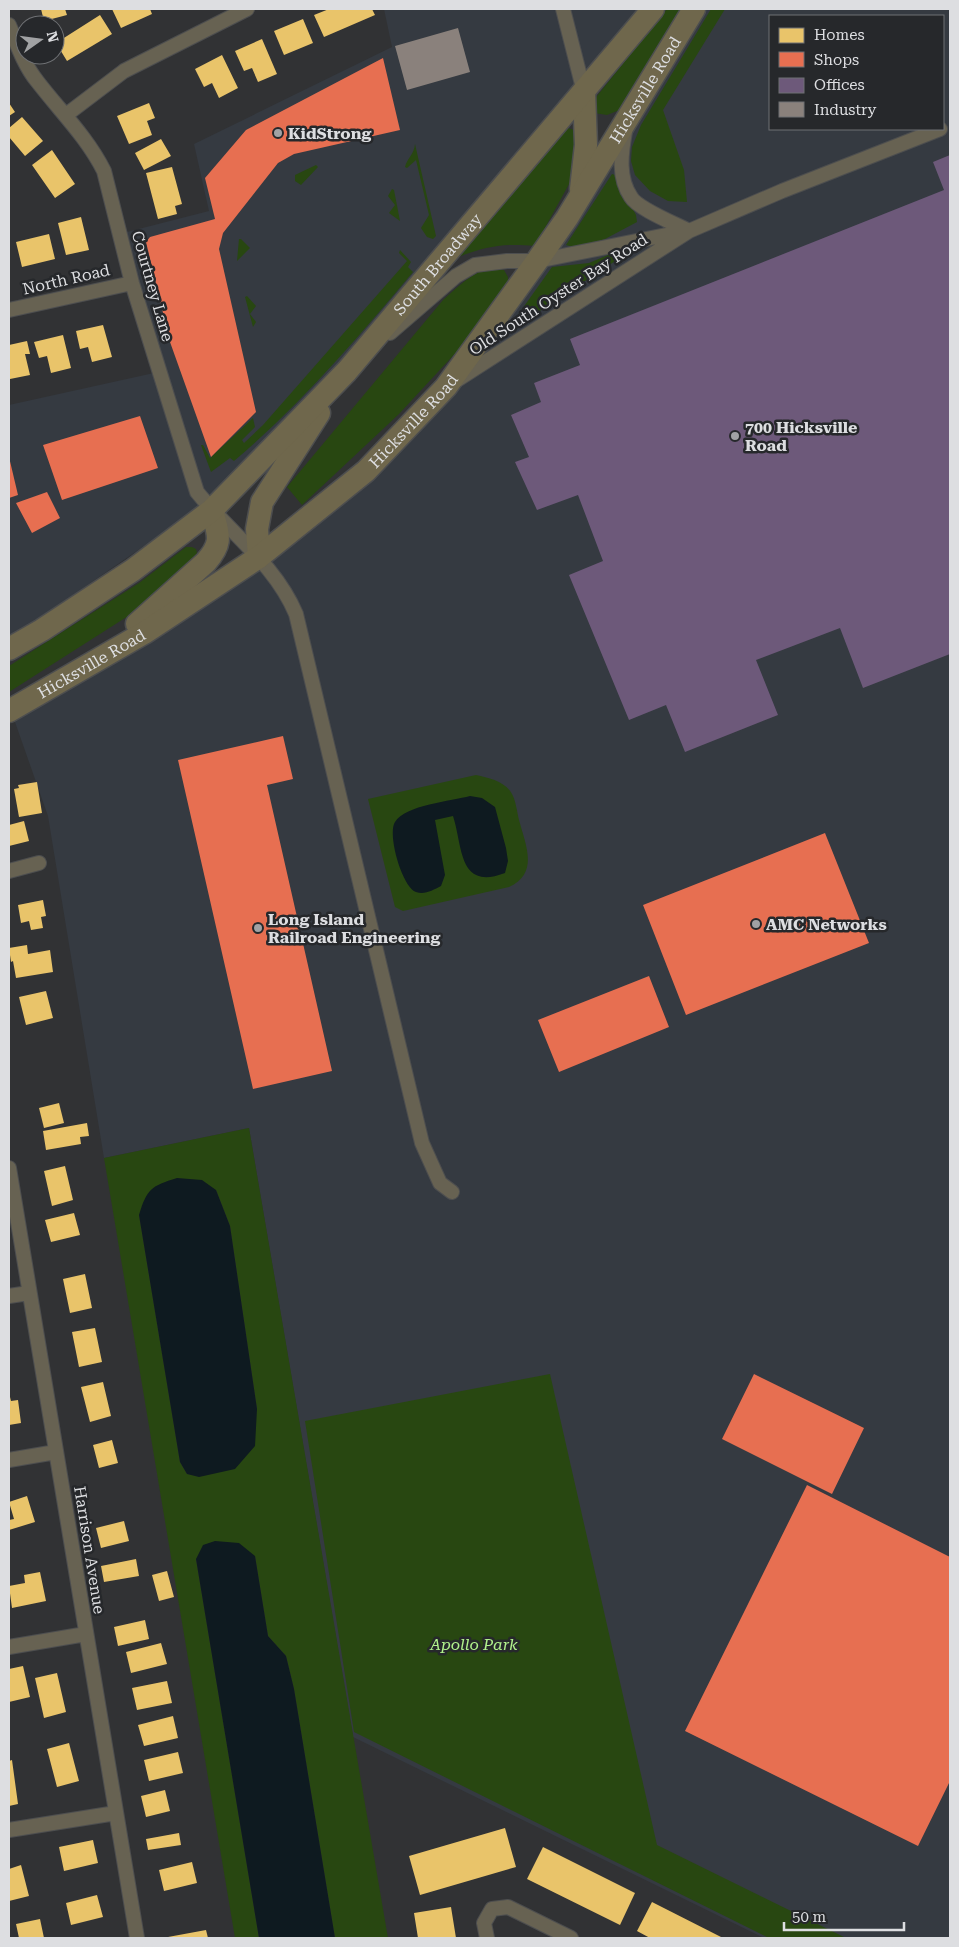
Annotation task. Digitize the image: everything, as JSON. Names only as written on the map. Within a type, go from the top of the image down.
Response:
[{"type":"main road","name":"South Broadway","points":[[212,510],[346,370],[653,9]]},
{"type":"main road","name":"Hicksville Road","points":[[9,711],[144,633],[259,557],[366,471],[446,387],[567,218],[694,9]]},
{"type":"main road","points":[[580,195],[586,145],[584,92]]},
{"type":"main road","points":[[259,557],[257,529],[262,502],[346,370]]},
{"type":"main road","points":[[9,649],[42,630],[133,570],[212,510],[218,535],[216,551],[95,662]]},
{"type":"street","points":[[564,9],[584,92]]},
{"type":"street","points":[[66,115],[124,71],[238,11]]},
{"type":"street","name":"Courtney Lane","points":[[9,25],[32,74],[96,155],[104,171],[132,283],[197,492],[212,510],[259,557],[289,596],[296,614],[422,1143],[440,1183],[452,1192]]},
{"type":"street","points":[[627,120],[621,155],[623,178],[632,199],[665,219],[689,230]]},
{"type":"street","name":"Old South Oyster Bay Road","points":[[446,387],[689,230],[936,130]]},
{"type":"street","name":"Old South Oyster Bay Road","points":[[346,370],[456,276],[475,265],[507,261],[536,261],[689,230]]},
{"type":"street","name":"North Road","points":[[9,310],[132,283]]},
{"type":"street","points":[[9,871],[39,863]]},
{"type":"street","name":"Harrison Avenue","points":[[9,1168],[137,1938]]},
{"type":"street","points":[[9,1296],[29,1293]]},
{"type":"street","points":[[9,1460],[56,1452]]},
{"type":"street","points":[[9,1647],[86,1634]]},
{"type":"street","points":[[9,1830],[116,1813]]},
{"type":"street","points":[[487,1938],[484,1923],[492,1909],[508,1907],[571,1938]]},
{"type":"shaded area","points":[[384,9],[646,9],[443,251],[211,500],[9,639],[9,405],[163,371],[123,233],[209,211],[194,144],[392,47]]},
{"type":"shaded area","points":[[702,9],[950,9],[950,1938],[764,1938],[353,1737],[249,1128],[104,1158],[48,816],[15,722],[415,436]]},
{"type":"shaded area","points":[[470,796],[482,798],[495,807],[508,861],[505,873],[490,877],[478,876],[471,871],[465,863],[461,852],[453,816],[435,820],[445,875],[441,886],[426,892],[416,892],[406,881],[397,860],[393,837],[395,822],[408,811],[430,804]]},
{"type":"shaded area","points":[[177,1178],[202,1180],[216,1190],[230,1226],[257,1409],[255,1446],[235,1469],[199,1477],[187,1474],[180,1462],[139,1215],[145,1199],[151,1190],[156,1186]]},
{"type":"shaded area","points":[[215,1541],[239,1543],[255,1556],[268,1636],[286,1656],[294,1689],[335,1938],[259,1938],[196,1559],[203,1545]]},
{"type":"green space","points":[[667,9],[682,9],[622,109],[607,115],[594,113],[593,101]]},
{"type":"green space","points":[[711,9],[725,9],[663,110],[684,170],[687,202],[668,201],[650,191],[635,175],[631,161],[632,147],[641,125]]},
{"type":"green space","points":[[568,128],[574,130],[578,136],[574,175],[535,246],[496,246],[458,257]]},
{"type":"green space","points":[[415,144],[436,236],[433,239],[427,237],[421,228],[429,215],[416,160],[407,168],[405,167]]},
{"type":"green space","points":[[316,165],[318,167],[301,185],[295,181],[295,175]]},
{"type":"green space","points":[[612,174],[615,175],[636,215],[637,222],[605,239],[577,248],[566,245]]},
{"type":"green space","points":[[392,189],[394,190],[400,221],[389,213],[395,205],[388,196]]},
{"type":"green space","points":[[239,239],[250,248],[237,261]]},
{"type":"green space","points":[[627,247],[635,248],[514,328],[510,326],[552,267],[589,263]]},
{"type":"green space","points":[[400,250],[411,262],[408,267],[413,272],[392,297],[327,371],[282,417],[234,461],[230,458],[211,472],[201,445],[203,445],[210,458],[253,418],[255,427],[242,440],[244,443],[263,425],[407,261],[399,253]]},
{"type":"green space","points":[[492,267],[504,270],[508,277],[508,284],[462,346],[399,414],[302,505],[287,487],[443,300],[471,276]]},
{"type":"green space","points":[[247,296],[256,306],[250,314],[256,322],[253,327],[245,297]]},
{"type":"green space","points":[[186,547],[196,549],[197,553],[171,585],[147,604],[9,692],[9,666],[139,583]]},
{"type":"green space","points":[[476,775],[501,783],[509,790],[513,797],[527,849],[527,867],[524,874],[509,887],[403,911],[395,907],[368,799]]},
{"type":"green space","points":[[249,1128],[388,1938],[335,1938],[294,1689],[286,1656],[268,1636],[255,1556],[196,1559],[259,1938],[235,1938],[104,1158]],"holes":[[[216,1190],[230,1226],[257,1409],[187,1474],[180,1462],[139,1215]]]},
{"type":"green space","name":"Apollo Park","points":[[550,1374],[657,1845],[846,1938],[769,1938],[354,1732],[305,1421]]},
{"type":"building: Homes","points":[[41,9],[65,9],[67,15],[65,16],[42,15]]},
{"type":"building: Homes","points":[[112,9],[150,9],[152,14],[121,28]]},
{"type":"building: Homes","points":[[329,9],[372,9],[375,15],[324,37],[314,15]]},
{"type":"building: Homes","points":[[100,15],[112,34],[67,61],[65,58],[65,37]]},
{"type":"building: Homes","points":[[303,19],[313,43],[284,55],[274,31]]},
{"type":"building: Homes","points":[[262,39],[277,74],[258,82],[252,68],[244,71],[235,51]]},
{"type":"building: Homes","points":[[222,55],[238,88],[219,98],[212,83],[204,87],[195,69]]},
{"type":"building: Homes","points":[[9,103],[15,112],[9,116]]},
{"type":"building: Homes","points":[[149,103],[155,118],[147,121],[152,135],[129,144],[117,116]]},
{"type":"building: Homes","points":[[22,117],[43,141],[25,156],[9,137],[9,128]]},
{"type":"building: Homes","points":[[161,139],[171,156],[144,170],[135,153]]},
{"type":"building: Homes","points":[[52,150],[75,184],[55,198],[32,165]]},
{"type":"building: Homes","points":[[172,167],[182,204],[175,206],[177,214],[158,219],[146,173]]},
{"type":"building: Homes","points":[[81,217],[89,250],[66,255],[58,223]]},
{"type":"building: Homes","points":[[49,234],[55,259],[22,267],[16,242]]},
{"type":"building: Homes","points":[[103,325],[112,357],[92,362],[88,347],[80,349],[76,331]]},
{"type":"building: Homes","points":[[63,335],[71,368],[51,373],[47,356],[39,358],[34,342]]},
{"type":"building: Homes","points":[[27,341],[30,354],[25,354],[30,375],[10,379],[9,345]]},
{"type":"building: Homes","points":[[37,782],[42,813],[19,817],[14,789],[19,788],[18,785]]},
{"type":"building: Homes","points":[[24,821],[29,841],[9,846],[9,825]]},
{"type":"building: Homes","points":[[43,900],[46,916],[41,917],[43,928],[31,930],[29,921],[21,923],[18,905]]},
{"type":"building: Homes","points":[[27,945],[28,954],[50,950],[53,972],[16,978],[9,948]]},
{"type":"building: Homes","points":[[46,991],[53,1018],[26,1025],[19,997]]},
{"type":"building: Homes","points":[[59,1103],[64,1123],[44,1128],[39,1108]]},
{"type":"building: Homes","points":[[87,1123],[89,1136],[80,1137],[81,1144],[46,1150],[43,1131]]},
{"type":"building: Homes","points":[[65,1166],[73,1200],[52,1206],[44,1171]]},
{"type":"building: Homes","points":[[74,1213],[80,1235],[51,1242],[45,1220]]},
{"type":"building: Homes","points":[[85,1274],[92,1308],[70,1313],[63,1279]]},
{"type":"building: Homes","points":[[95,1328],[102,1362],[79,1367],[72,1332]]},
{"type":"building: Homes","points":[[103,1382],[111,1416],[90,1422],[81,1387]]},
{"type":"building: Homes","points":[[9,1393],[11,1401],[18,1400],[21,1423],[9,1425]]},
{"type":"building: Homes","points":[[112,1440],[118,1463],[99,1468],[93,1445]]},
{"type":"building: Homes","points":[[27,1496],[35,1522],[9,1530],[9,1520],[14,1519],[9,1502]]},
{"type":"building: Homes","points":[[124,1521],[129,1541],[101,1548],[96,1528]]},
{"type":"building: Homes","points":[[136,1559],[139,1576],[104,1582],[101,1566]]},
{"type":"building: Homes","points":[[167,1571],[174,1597],[159,1601],[152,1575]]},
{"type":"building: Homes","points":[[40,1572],[46,1601],[12,1608],[9,1586],[25,1583],[24,1575]]},
{"type":"building: Homes","points":[[145,1620],[149,1639],[118,1646],[114,1627]]},
{"type":"building: Homes","points":[[161,1643],[167,1664],[131,1673],[126,1652]]},
{"type":"building: Homes","points":[[23,1666],[30,1697],[9,1702],[9,1669]]},
{"type":"building: Homes","points":[[57,1673],[66,1712],[44,1718],[35,1678]]},
{"type":"building: Homes","points":[[167,1681],[172,1703],[137,1710],[132,1688]]},
{"type":"building: Homes","points":[[173,1716],[178,1738],[144,1746],[138,1725]]},
{"type":"building: Homes","points":[[69,1743],[79,1781],[57,1787],[47,1749]]},
{"type":"building: Homes","points":[[178,1752],[183,1773],[149,1781],[144,1760]]},
{"type":"building: Homes","points":[[12,1760],[18,1804],[9,1806],[9,1761]]},
{"type":"building: Homes","points":[[165,1790],[170,1811],[146,1817],[141,1796]]},
{"type":"building: Homes","points":[[505,1828],[516,1867],[420,1895],[409,1856]]},
{"type":"building: Homes","points":[[179,1833],[181,1845],[148,1850],[146,1839]]},
{"type":"building: Homes","points":[[93,1840],[98,1863],[64,1871],[59,1847]]},
{"type":"building: Homes","points":[[543,1847],[635,1893],[620,1925],[527,1879]]},
{"type":"building: Homes","points":[[192,1862],[197,1883],[164,1891],[159,1870]]},
{"type":"building: Homes","points":[[21,1865],[29,1896],[9,1901],[9,1869]]},
{"type":"building: Homes","points":[[97,1895],[103,1917],[71,1925],[66,1903]]},
{"type":"building: Homes","points":[[652,1902],[723,1938],[650,1938],[637,1931]]},
{"type":"building: Homes","points":[[451,1907],[456,1938],[418,1938],[414,1913]]},
{"type":"building: Homes","points":[[40,1919],[44,1938],[19,1938],[16,1924]]},
{"type":"building: Homes","points":[[206,1930],[208,1938],[168,1938],[168,1937]]},
{"type":"building: Shops","points":[[383,58],[400,130],[294,154],[278,163],[223,233],[219,249],[256,412],[211,457],[170,342],[146,242],[150,237],[215,219],[205,178],[246,130]]},
{"type":"building: Shops","points":[[140,416],[158,468],[62,500],[43,445]]},
{"type":"building: Shops","points":[[9,457],[18,495],[9,498]]},
{"type":"building: Shops","points":[[47,492],[60,518],[32,533],[16,503]]},
{"type":"building: Shops","name":"Long Island Railroad Engineering","points":[[283,736],[293,779],[267,785],[332,1071],[253,1089],[178,760]]},
{"type":"building: Shops","name":"AMC Networks","points":[[825,833],[869,943],[686,1015],[643,905]]},
{"type":"building: Shops","points":[[649,976],[669,1027],[559,1072],[538,1020]]},
{"type":"building: Shops","points":[[754,1374],[864,1428],[832,1494],[722,1439]]},
{"type":"building: Shops","points":[[807,1485],[950,1557],[950,1781],[918,1846],[685,1731]]},
{"type":"building: Offices","name":"700 Hicksville Road","points":[[950,155],[950,654],[863,688],[840,628],[756,660],[778,715],[685,752],[666,705],[629,720],[569,575],[603,561],[578,495],[537,510],[515,462],[529,457],[511,415],[541,402],[534,383],[580,365],[570,339],[944,190],[933,162]]},
{"type":"building: Industry","points":[[458,28],[470,72],[407,90],[395,46]]},
{"type":"place","name":"KidStrong","points":[[278,133]]},
{"type":"place","name":"700 Hicksville Road","points":[[735,436]]},
{"type":"place","name":"AMC Networks","points":[[756,924]]},
{"type":"place","name":"Long Island Railroad Engineering","points":[[258,928]]}]
